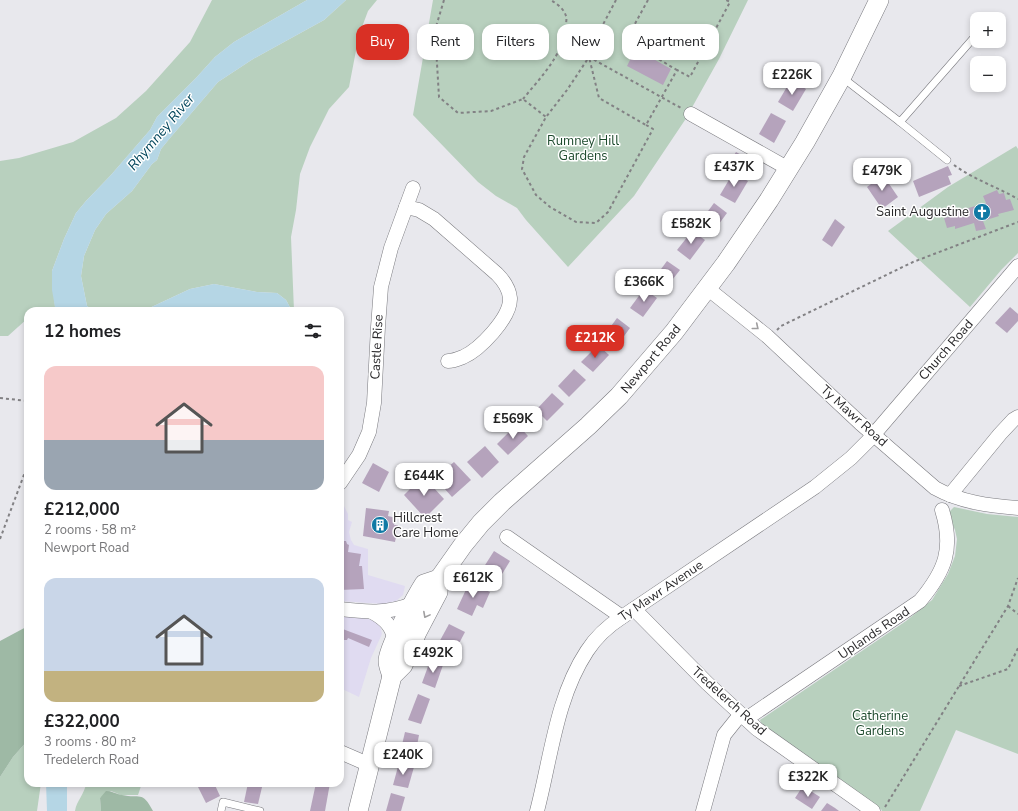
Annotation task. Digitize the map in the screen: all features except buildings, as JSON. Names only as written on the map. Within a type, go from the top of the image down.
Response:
[{"type":"main road","name":"Newport Road","points":[[392,676],[403,665],[417,632],[438,592],[439,579],[463,544],[502,502],[605,410],[630,385],[674,332],[746,235],[789,168],[842,76],[879,0]]},
{"type":"main road","name":"Newport Road","points":[[358,811],[392,676],[388,660],[412,604],[424,584],[439,579]]},
{"type":"street","points":[[691,114],[789,168]]},
{"type":"street","name":"Castle Rise","points":[[344,477],[359,455],[369,432],[374,403],[381,287],[391,248],[413,188]]},
{"type":"street","points":[[406,207],[419,210],[434,218],[498,274],[504,281],[508,290],[510,299],[508,310],[499,325],[477,348],[464,357],[448,361]]},
{"type":"street","name":"Church Road","points":[[873,434],[1018,266]]},
{"type":"street","name":"Ty Mawr Road","points":[[707,288],[767,336],[873,434],[935,488],[950,496],[991,505],[1018,508]]},
{"type":"street","points":[[950,496],[1000,434],[1013,420],[1018,418]]},
{"type":"street","name":"Ty Mawr Avenue","points":[[537,811],[558,720],[578,668],[595,640],[622,617],[815,487],[851,458],[873,434]]},
{"type":"street","name":"Uplands Road","points":[[703,811],[724,735],[743,717],[920,601],[935,581],[947,553],[948,531],[942,510]]},
{"type":"street","points":[[507,537],[622,617]]},
{"type":"street","points":[[344,608],[372,612],[398,610],[412,604]]},
{"type":"street","name":"Tredelerch Road","points":[[634,609],[707,683],[757,729],[873,811]]},
{"type":"street","points":[[372,612],[387,622],[395,641]]},
{"type":"street","points":[[344,754],[370,765]]},
{"type":"lane","points":[[900,122],[970,42]]},
{"type":"lane","points":[[842,76],[948,160]]},
{"type":"lane","points":[[221,811],[223,802],[260,811]]},
{"type":"path","points":[[444,0],[435,30],[439,97],[458,113],[491,111],[523,99],[561,49],[566,33],[566,16],[561,8],[551,0]]},
{"type":"path","points":[[603,24],[616,0]]},
{"type":"path","points":[[648,0],[626,40],[690,77],[730,2],[726,0]]},
{"type":"path","points":[[587,60],[567,90],[546,117],[524,158],[522,169],[536,195],[550,207],[576,222],[596,224],[608,212],[653,129],[599,98],[590,60]]},
{"type":"path","points":[[594,60],[691,114]]},
{"type":"path","points":[[646,125],[677,70]]},
{"type":"path","points":[[523,99],[546,117]]},
{"type":"path","points":[[948,160],[962,171],[989,183],[1018,199]]},
{"type":"path","points":[[781,326],[913,262],[1018,222]]},
{"type":"path","points":[[0,398],[24,401]]},
{"type":"path","points":[[0,539],[24,475]]},
{"type":"path","points":[[882,811],[958,686],[975,662],[1008,606],[1018,578]]},
{"type":"path","points":[[1008,606],[1018,614]]},
{"type":"path","points":[[958,686],[1008,669],[1018,648]]},
{"type":"shaded area","points":[[344,506],[348,514],[348,520],[352,522],[349,532],[351,540],[354,545],[368,549],[368,575],[405,586],[403,595],[396,601],[383,604],[344,601]]},
{"type":"shaded area","points":[[344,615],[374,620],[380,625],[382,634],[371,658],[359,697],[344,690]]},
{"type":"green space","points":[[212,0],[307,0],[234,42],[215,57],[157,117],[150,130],[76,213],[52,271],[55,307],[24,307],[24,322],[8,336],[0,336],[0,161],[19,158],[73,142],[116,118],[146,91],[190,42]]},
{"type":"green space","points":[[346,0],[377,0],[368,11],[363,24],[356,24],[356,51],[349,87],[329,109],[310,147],[300,174],[291,237],[294,307],[290,307],[286,300],[277,293],[257,292],[214,284],[190,289],[152,307],[88,307],[81,276],[84,256],[95,230],[106,214],[132,191],[152,164],[157,160],[161,149],[218,82],[253,59],[324,20]]},
{"type":"green space","name":"Rumney Hill Gardens","points":[[433,0],[748,0],[719,59],[719,24],[622,24],[622,60],[718,60],[685,120],[634,196],[568,267],[517,208],[496,196],[478,182],[413,115],[423,60],[474,60],[474,24],[429,24]]},
{"type":"green space","points":[[1016,146],[1018,149],[1018,253],[1002,269],[970,307],[888,231],[948,187]]},
{"type":"green space","name":"Catherine Gardens","points":[[954,507],[987,514],[1018,517],[1018,754],[956,730],[920,811],[882,811],[881,809],[878,811],[761,723],[760,720],[906,621],[932,600],[948,574],[955,556],[957,539],[949,516],[950,511]]},
{"type":"green space","points":[[24,628],[24,745],[13,757],[0,777],[0,641]]},
{"type":"green space","points":[[24,745],[24,787],[40,787],[37,811],[0,811],[0,777],[13,757]]},
{"type":"green space","points":[[85,787],[141,787],[138,795],[121,795],[111,791],[100,798],[101,811],[75,811]]},
{"type":"green space","points":[[106,791],[143,798],[153,811],[101,811],[100,798]]},
{"type":"water","name":"Rhymney River","points":[[307,0],[346,0],[324,20],[253,59],[218,82],[161,149],[157,160],[152,164],[132,191],[106,214],[95,230],[84,256],[81,276],[88,307],[55,307],[52,290],[52,271],[76,213],[150,130],[157,117],[215,57],[234,42]]},
{"type":"water","points":[[214,284],[257,292],[277,293],[286,300],[290,307],[152,307],[190,289]]},
{"type":"water","points":[[46,787],[67,787],[67,811],[47,811]]},
{"type":"place","name":"Saint Augustine","points":[[982,212]]},
{"type":"place","name":"Hillcrest Care Home","points":[[380,525]]}]
